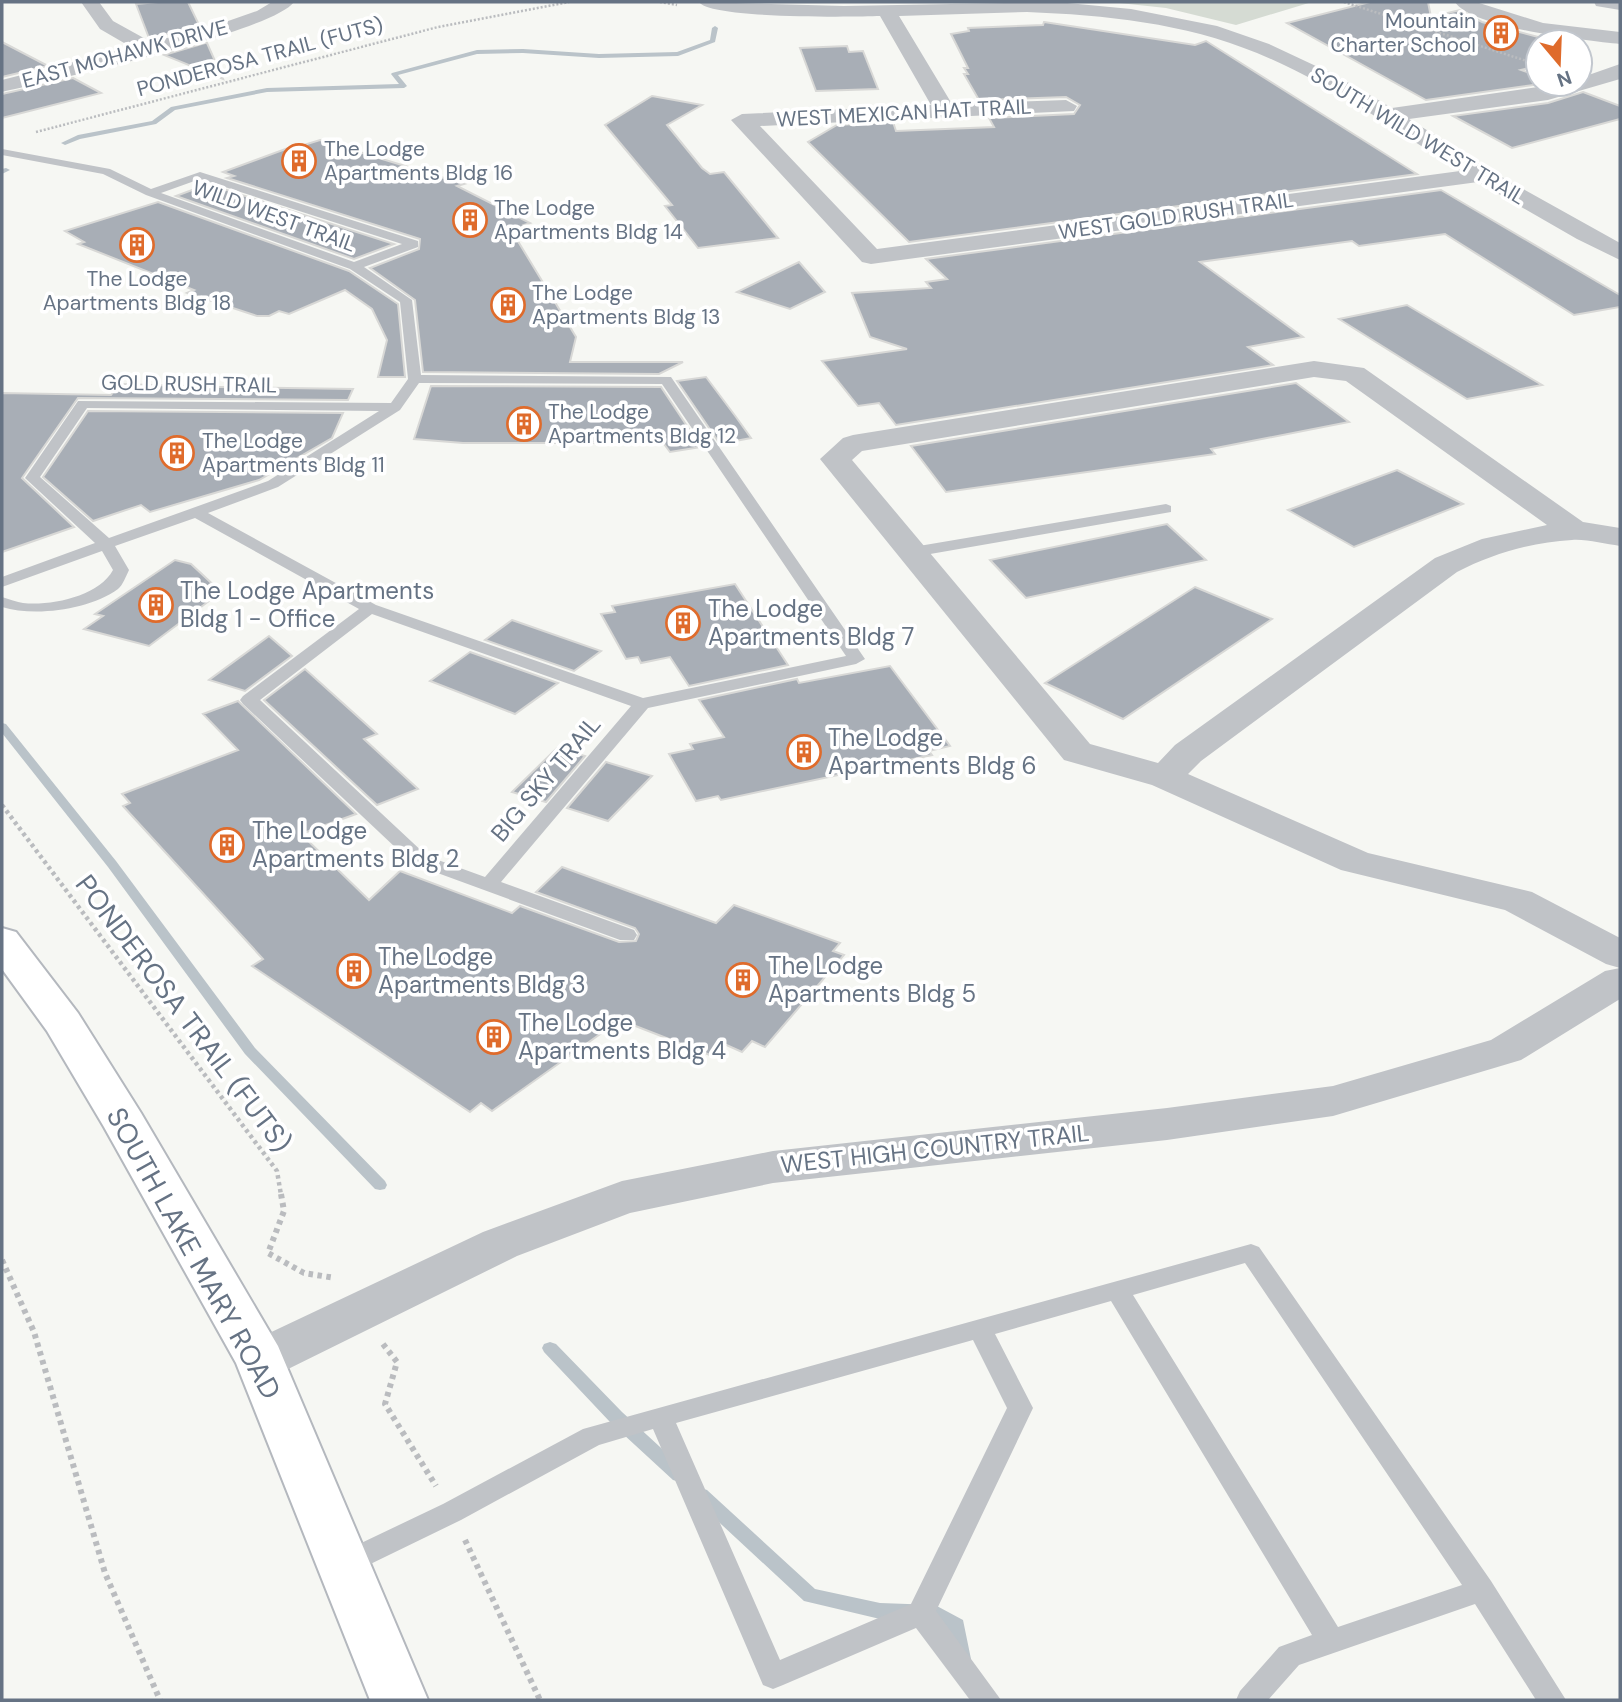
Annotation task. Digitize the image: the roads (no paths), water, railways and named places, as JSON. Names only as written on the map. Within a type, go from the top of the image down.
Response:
[{"type":"main road","name":"SOUTH LAKE MARY ROAD","points":[[2,941],[63,1023],[260,1360],[399,1700]]},
{"type":"street","points":[[90,2],[94,15],[106,25],[150,49]]},
{"type":"street","name":"EAST MOHAWK DRIVE","points":[[2,86],[218,31],[264,15],[285,2]]},
{"type":"street","name":"SOUTH WILD WEST TRAIL","points":[[708,2],[807,11],[1072,8],[1227,36],[1291,61],[1391,116],[1482,175],[1620,253]]},
{"type":"street","points":[[1464,2],[1471,7],[1541,29],[1620,38]]},
{"type":"street","points":[[1603,2],[1620,4]]},
{"type":"street","points":[[886,10],[946,112]]},
{"type":"street","points":[[1391,116],[1548,94],[1619,73]]},
{"type":"street","name":"WEST MEXICAN HAT TRAIL","points":[[871,257],[742,120],[1066,106]]},
{"type":"street","name":"WEST GOLD RUSH TRAIL","points":[[871,257],[1482,175]]},
{"type":"street","points":[[1574,530],[1354,374],[1314,369],[853,444],[835,459],[1077,752],[1165,777],[1355,862],[1518,901],[1620,954]]},
{"type":"street","points":[[1165,777],[1188,753],[1446,565],[1470,552],[1505,541],[1574,530],[1620,537]]},
{"type":"street","name":"WEST HIGH COUNTRY TRAIL","points":[[260,1360],[500,1244],[622,1198],[773,1167],[1167,1124],[1333,1101],[1506,1050],[1620,981]]},
{"type":"lane","name":"WILD WEST TRAIL","points":[[2,152],[106,171],[150,193],[354,266],[406,300],[415,379]]},
{"type":"lane","points":[[150,193],[200,176],[414,244],[354,266]]},
{"type":"lane","points":[[2,582],[273,484],[395,407],[415,379],[666,380],[856,659],[642,704],[370,608],[196,512]]},
{"type":"lane","name":"GOLD RUSH TRAIL","points":[[2,602],[23,608],[72,603],[113,585],[121,570],[106,544],[32,478],[83,404],[395,407]]},
{"type":"lane","points":[[913,552],[1166,509]]},
{"type":"lane","points":[[370,608],[249,700],[420,860],[627,935]]},
{"type":"lane","name":"BIG SKY TRAIL","points":[[488,885],[642,704]]},
{"type":"lane","points":[[343,1565],[452,1512],[592,1436],[1251,1253],[1481,1590],[1552,1700]]},
{"type":"lane","points":[[1117,1290],[1331,1641]]},
{"type":"lane","points":[[660,1416],[773,1676],[921,1613],[1020,1408],[981,1328]]},
{"type":"lane","points":[[1251,1700],[1289,1656],[1481,1590]]},
{"type":"lane","points":[[921,1613],[987,1700]]},
{"type":"waterway","points":[[65,143],[78,137],[154,123],[173,108],[267,90],[404,86],[394,74],[477,52],[523,51],[599,56],[678,54],[713,41],[715,28]]},
{"type":"waterway","points":[[2,172],[6,170]]},
{"type":"waterway","points":[[2,726],[112,864],[250,1051],[380,1185]]},
{"type":"waterway","points":[[550,1348],[616,1417],[679,1475]]},
{"type":"waterway","points":[[701,1495],[810,1596],[880,1611],[935,1613],[957,1626],[962,1659]]},
{"type":"place","name":"Mountain Charter School","points":[[1501,33]]},
{"type":"place","name":"The Lodge Apartments Bldg 16","points":[[299,161]]},
{"type":"place","name":"The Lodge Apartments Bldg 14","points":[[470,220]]},
{"type":"place","name":"The Lodge Apartments Bldg 18","points":[[137,245]]},
{"type":"place","name":"The Lodge Apartments Bldg 13","points":[[508,305]]},
{"type":"place","name":"The Lodge Apartments Bldg 12","points":[[524,424]]},
{"type":"place","name":"The Lodge Apartments Bldg 11","points":[[177,453]]},
{"type":"place","name":"The Lodge Apartments Bldg 1 - Office","points":[[156,605]]},
{"type":"place","name":"The Lodge Apartments Bldg 7","points":[[683,623]]},
{"type":"place","name":"The Lodge Apartments Bldg 6","points":[[804,752]]},
{"type":"place","name":"The Lodge Apartments Bldg 2","points":[[227,845]]},
{"type":"place","name":"The Lodge Apartments Bldg 3","points":[[354,971]]},
{"type":"place","name":"The Lodge Apartments Bldg 5","points":[[743,980]]},
{"type":"place","name":"The Lodge Apartments Bldg 4","points":[[494,1037]]}]
